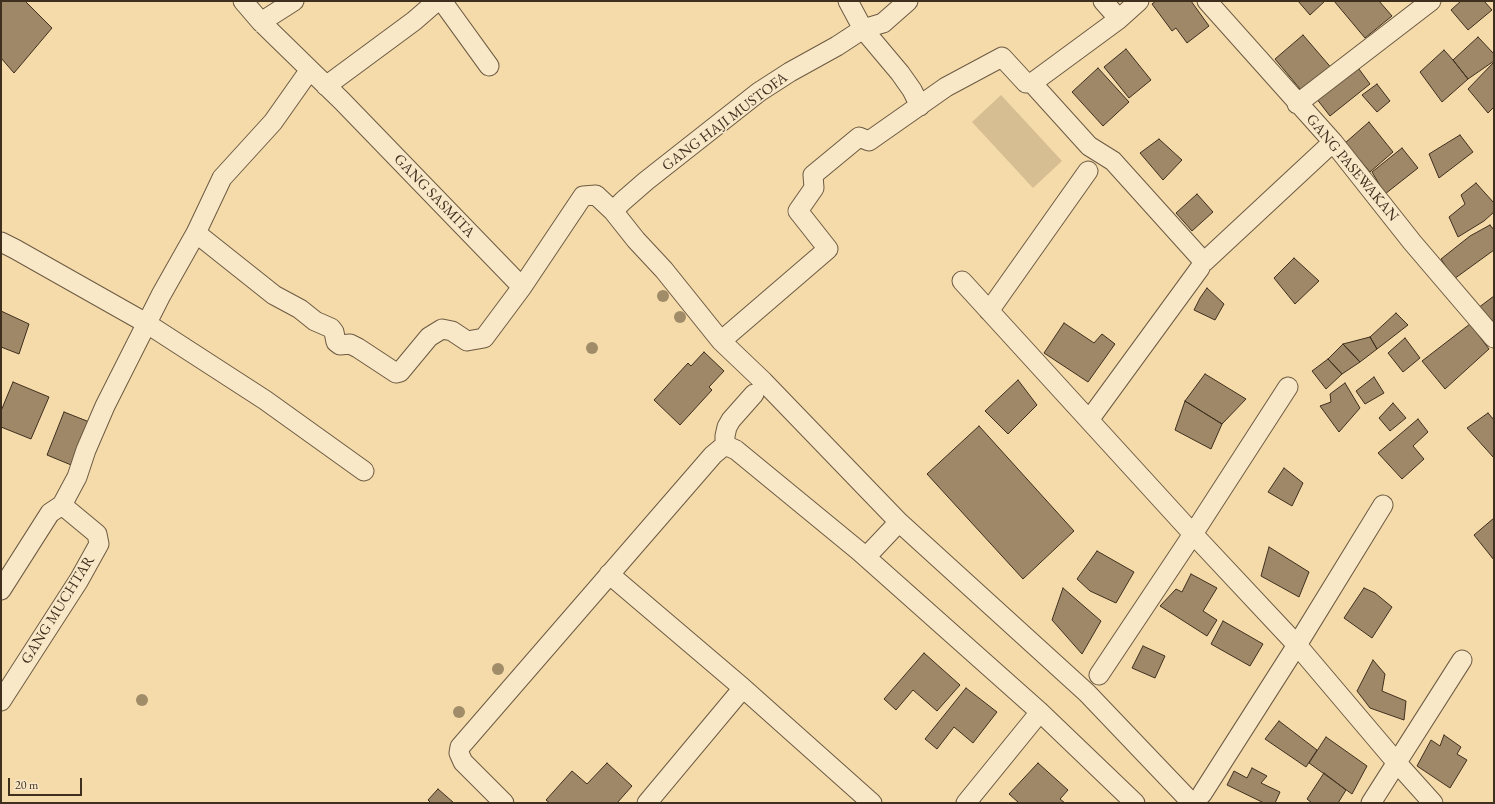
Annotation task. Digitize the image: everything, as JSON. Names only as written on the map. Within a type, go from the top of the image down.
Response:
[{"type":"street","name":"GANG SASMITA","points":[[243,1],[261,22],[309,71],[342,101],[522,287]]},
{"type":"street","points":[[261,22],[294,1]]},
{"type":"street","points":[[326,86],[414,21],[438,1]]},
{"type":"street","points":[[442,1],[489,66]]},
{"type":"street","points":[[848,1],[863,29],[904,78],[920,106]]},
{"type":"street","name":"GANG HAJI MUSTOFA","points":[[613,211],[646,182],[760,92],[790,72],[837,46],[863,29],[883,23],[908,1]]},
{"type":"street","points":[[1103,1],[1119,19]]},
{"type":"street","points":[[721,341],[828,249],[798,211],[814,188],[814,175],[859,137],[869,141],[946,88],[1002,57],[1026,83],[1032,83],[1119,19],[1139,1]]},
{"type":"street","name":"GANG PASEWAKAN","points":[[1207,1],[1297,104],[1333,142],[1412,242],[1494,338]]},
{"type":"street","points":[[1297,104],[1431,1]]},
{"type":"street","points":[[1,590],[50,513],[62,506],[77,476],[86,450],[105,406],[132,355],[160,295],[196,233],[222,178],[273,122],[309,71]]},
{"type":"street","points":[[1032,83],[1089,146],[1113,161],[1204,262],[1333,142]]},
{"type":"street","points":[[989,311],[1088,171]]},
{"type":"street","points":[[196,233],[274,295],[300,309],[315,321],[331,328],[334,332],[336,342],[340,345],[350,344],[396,373],[400,372],[428,337],[442,330],[452,331],[467,341],[484,338],[522,287],[582,196],[596,195],[613,211],[636,240],[664,270],[721,341],[763,381],[900,522],[1087,693],[1197,798],[1297,645],[1383,506]]},
{"type":"street","points":[[1,242],[146,323],[265,400],[364,471]]},
{"type":"street","points":[[1089,420],[1200,268]]},
{"type":"street","points":[[962,281],[1193,534],[1297,645],[1433,803]]},
{"type":"street","points":[[1099,675],[1193,534],[1288,387]]},
{"type":"street","points":[[725,445],[725,436],[731,420],[754,394]]},
{"type":"street","points":[[725,445],[736,450],[866,557],[1040,712],[1135,803]]},
{"type":"street","points":[[504,803],[463,762],[459,753],[460,747],[713,455],[725,445]]},
{"type":"street","name":"GANG MUCHTAR","points":[[1,701],[79,580],[99,544],[96,534],[62,506]]},
{"type":"street","points":[[866,557],[900,522]]},
{"type":"street","points":[[609,574],[743,688],[872,803]]},
{"type":"street","points":[[1370,803],[1462,660]]},
{"type":"street","points":[[647,803],[743,688]]},
{"type":"street","points":[[966,803],[1040,712]]},
{"type":"shaded area","points":[[1001,95],[1062,161],[1033,188],[972,122]]},
{"type":"building","points":[[1,1],[25,1],[52,28],[14,73],[1,58]]},
{"type":"building","points":[[1156,1],[1191,1],[1209,26],[1187,43],[1176,28],[1172,31],[1152,4]]},
{"type":"building","points":[[1298,1],[1325,1],[1310,15]]},
{"type":"building","points":[[1334,1],[1379,1],[1392,16],[1365,38]]},
{"type":"building","points":[[1461,1],[1484,1],[1492,10],[1468,30],[1451,10]]},
{"type":"building","points":[[1303,35],[1334,71],[1305,95],[1275,59]]},
{"type":"building","points":[[1478,37],[1494,54],[1494,61],[1468,79],[1453,60]]},
{"type":"building","points":[[1126,49],[1151,80],[1129,98],[1104,67]]},
{"type":"building","points":[[1444,50],[1468,79],[1442,102],[1420,72]]},
{"type":"building","points":[[1494,62],[1494,107],[1488,113],[1468,89]]},
{"type":"building","points":[[1356,65],[1370,84],[1330,116],[1316,98]]},
{"type":"building","points":[[1098,68],[1129,102],[1103,126],[1072,92]]},
{"type":"building","points":[[1377,84],[1390,101],[1377,112],[1362,95]]},
{"type":"building","points":[[1369,122],[1393,152],[1370,172],[1345,143]]},
{"type":"building","points":[[1460,135],[1473,152],[1439,178],[1429,154]]},
{"type":"building","points":[[1159,139],[1182,160],[1163,180],[1140,153]]},
{"type":"building","points":[[1402,148],[1418,168],[1385,194],[1372,172]]},
{"type":"building","points":[[1476,183],[1494,203],[1494,212],[1484,221],[1458,237],[1449,217],[1465,204],[1461,195]]},
{"type":"building","points":[[1197,194],[1213,212],[1192,231],[1176,213]]},
{"type":"building","points":[[1490,225],[1494,230],[1494,250],[1454,279],[1441,259],[1470,236]]},
{"type":"building","points":[[1294,258],[1319,281],[1295,304],[1274,278]]},
{"type":"building","points":[[1207,288],[1224,304],[1215,320],[1194,310]]},
{"type":"building","points":[[1494,296],[1494,329],[1474,311]]},
{"type":"building","points":[[1,311],[29,324],[19,354],[1,347]]},
{"type":"building","points":[[1396,313],[1408,325],[1377,349],[1370,337]]},
{"type":"building","points":[[1064,323],[1094,343],[1102,334],[1115,344],[1088,382],[1044,353]]},
{"type":"building","points":[[1470,324],[1489,349],[1445,389],[1422,361]]},
{"type":"building","points":[[1370,337],[1377,349],[1360,362],[1343,344]]},
{"type":"building","points":[[1405,338],[1420,358],[1403,372],[1388,353]]},
{"type":"building","points":[[1343,344],[1360,362],[1342,374],[1328,359]]},
{"type":"building","points":[[704,352],[724,371],[709,387],[712,390],[680,425],[654,400],[688,363],[691,366]]},
{"type":"building","points":[[1328,359],[1342,374],[1326,389],[1312,371]]},
{"type":"building","points":[[1205,374],[1246,399],[1222,424],[1185,401]]},
{"type":"building","points":[[1374,377],[1384,393],[1365,404],[1356,391]]},
{"type":"building","points":[[1018,380],[1037,405],[1008,434],[985,411]]},
{"type":"building","points":[[13,382],[49,397],[31,439],[1,427],[1,411]]},
{"type":"building","points":[[1345,383],[1360,408],[1339,432],[1320,406],[1331,402],[1330,394]]},
{"type":"building","points":[[1185,401],[1222,424],[1211,449],[1175,430]]},
{"type":"building","points":[[1393,403],[1406,418],[1390,431],[1379,418]]},
{"type":"building","points":[[64,412],[92,423],[76,467],[47,455]]},
{"type":"building","points":[[1488,413],[1494,420],[1494,458],[1467,428]]},
{"type":"building","points":[[1418,419],[1428,432],[1413,446],[1424,459],[1402,479],[1378,453]]},
{"type":"building","points":[[979,426],[1074,531],[1023,579],[927,474]]},
{"type":"building","points":[[1284,468],[1303,483],[1292,506],[1268,492]]},
{"type":"building","points":[[1494,518],[1494,560],[1474,535]]},
{"type":"building","points":[[1269,547],[1309,572],[1299,597],[1261,576]]},
{"type":"building","points":[[1097,551],[1134,572],[1116,603],[1090,591],[1077,579]]},
{"type":"building","points":[[1191,574],[1217,588],[1203,611],[1217,620],[1207,636],[1160,606],[1176,589],[1182,592]]},
{"type":"building","points":[[1063,588],[1101,621],[1082,654],[1052,620]]},
{"type":"building","points":[[1364,588],[1375,593],[1392,607],[1372,638],[1344,618]]},
{"type":"building","points":[[1223,621],[1263,644],[1250,666],[1211,644]]},
{"type":"building","points":[[1143,646],[1165,656],[1155,678],[1132,668]]},
{"type":"building","points":[[924,653],[960,685],[937,711],[913,690],[896,710],[884,699]]},
{"type":"building","points":[[1373,660],[1385,674],[1382,691],[1406,701],[1404,720],[1370,708],[1357,691]]},
{"type":"building","points":[[966,688],[997,712],[973,743],[954,727],[937,749],[925,739]]},
{"type":"building","points":[[1279,721],[1317,750],[1306,767],[1265,739]]},
{"type":"building","points":[[1444,735],[1461,747],[1457,754],[1467,760],[1450,788],[1417,766],[1431,740],[1440,746]]},
{"type":"building","points":[[1326,737],[1367,766],[1352,794],[1309,763]]},
{"type":"building","points":[[607,763],[632,786],[617,803],[550,803],[546,800],[572,771],[587,784]]},
{"type":"building","points":[[1038,763],[1068,790],[1060,799],[1065,803],[1019,803],[1009,794]]},
{"type":"building","points":[[1252,768],[1267,776],[1261,783],[1280,792],[1275,803],[1264,803],[1227,785],[1234,771],[1247,778]]},
{"type":"building","points":[[1324,773],[1346,790],[1338,803],[1312,803],[1307,799]]},
{"type":"building","points":[[438,789],[454,803],[431,803],[428,800]]}]
